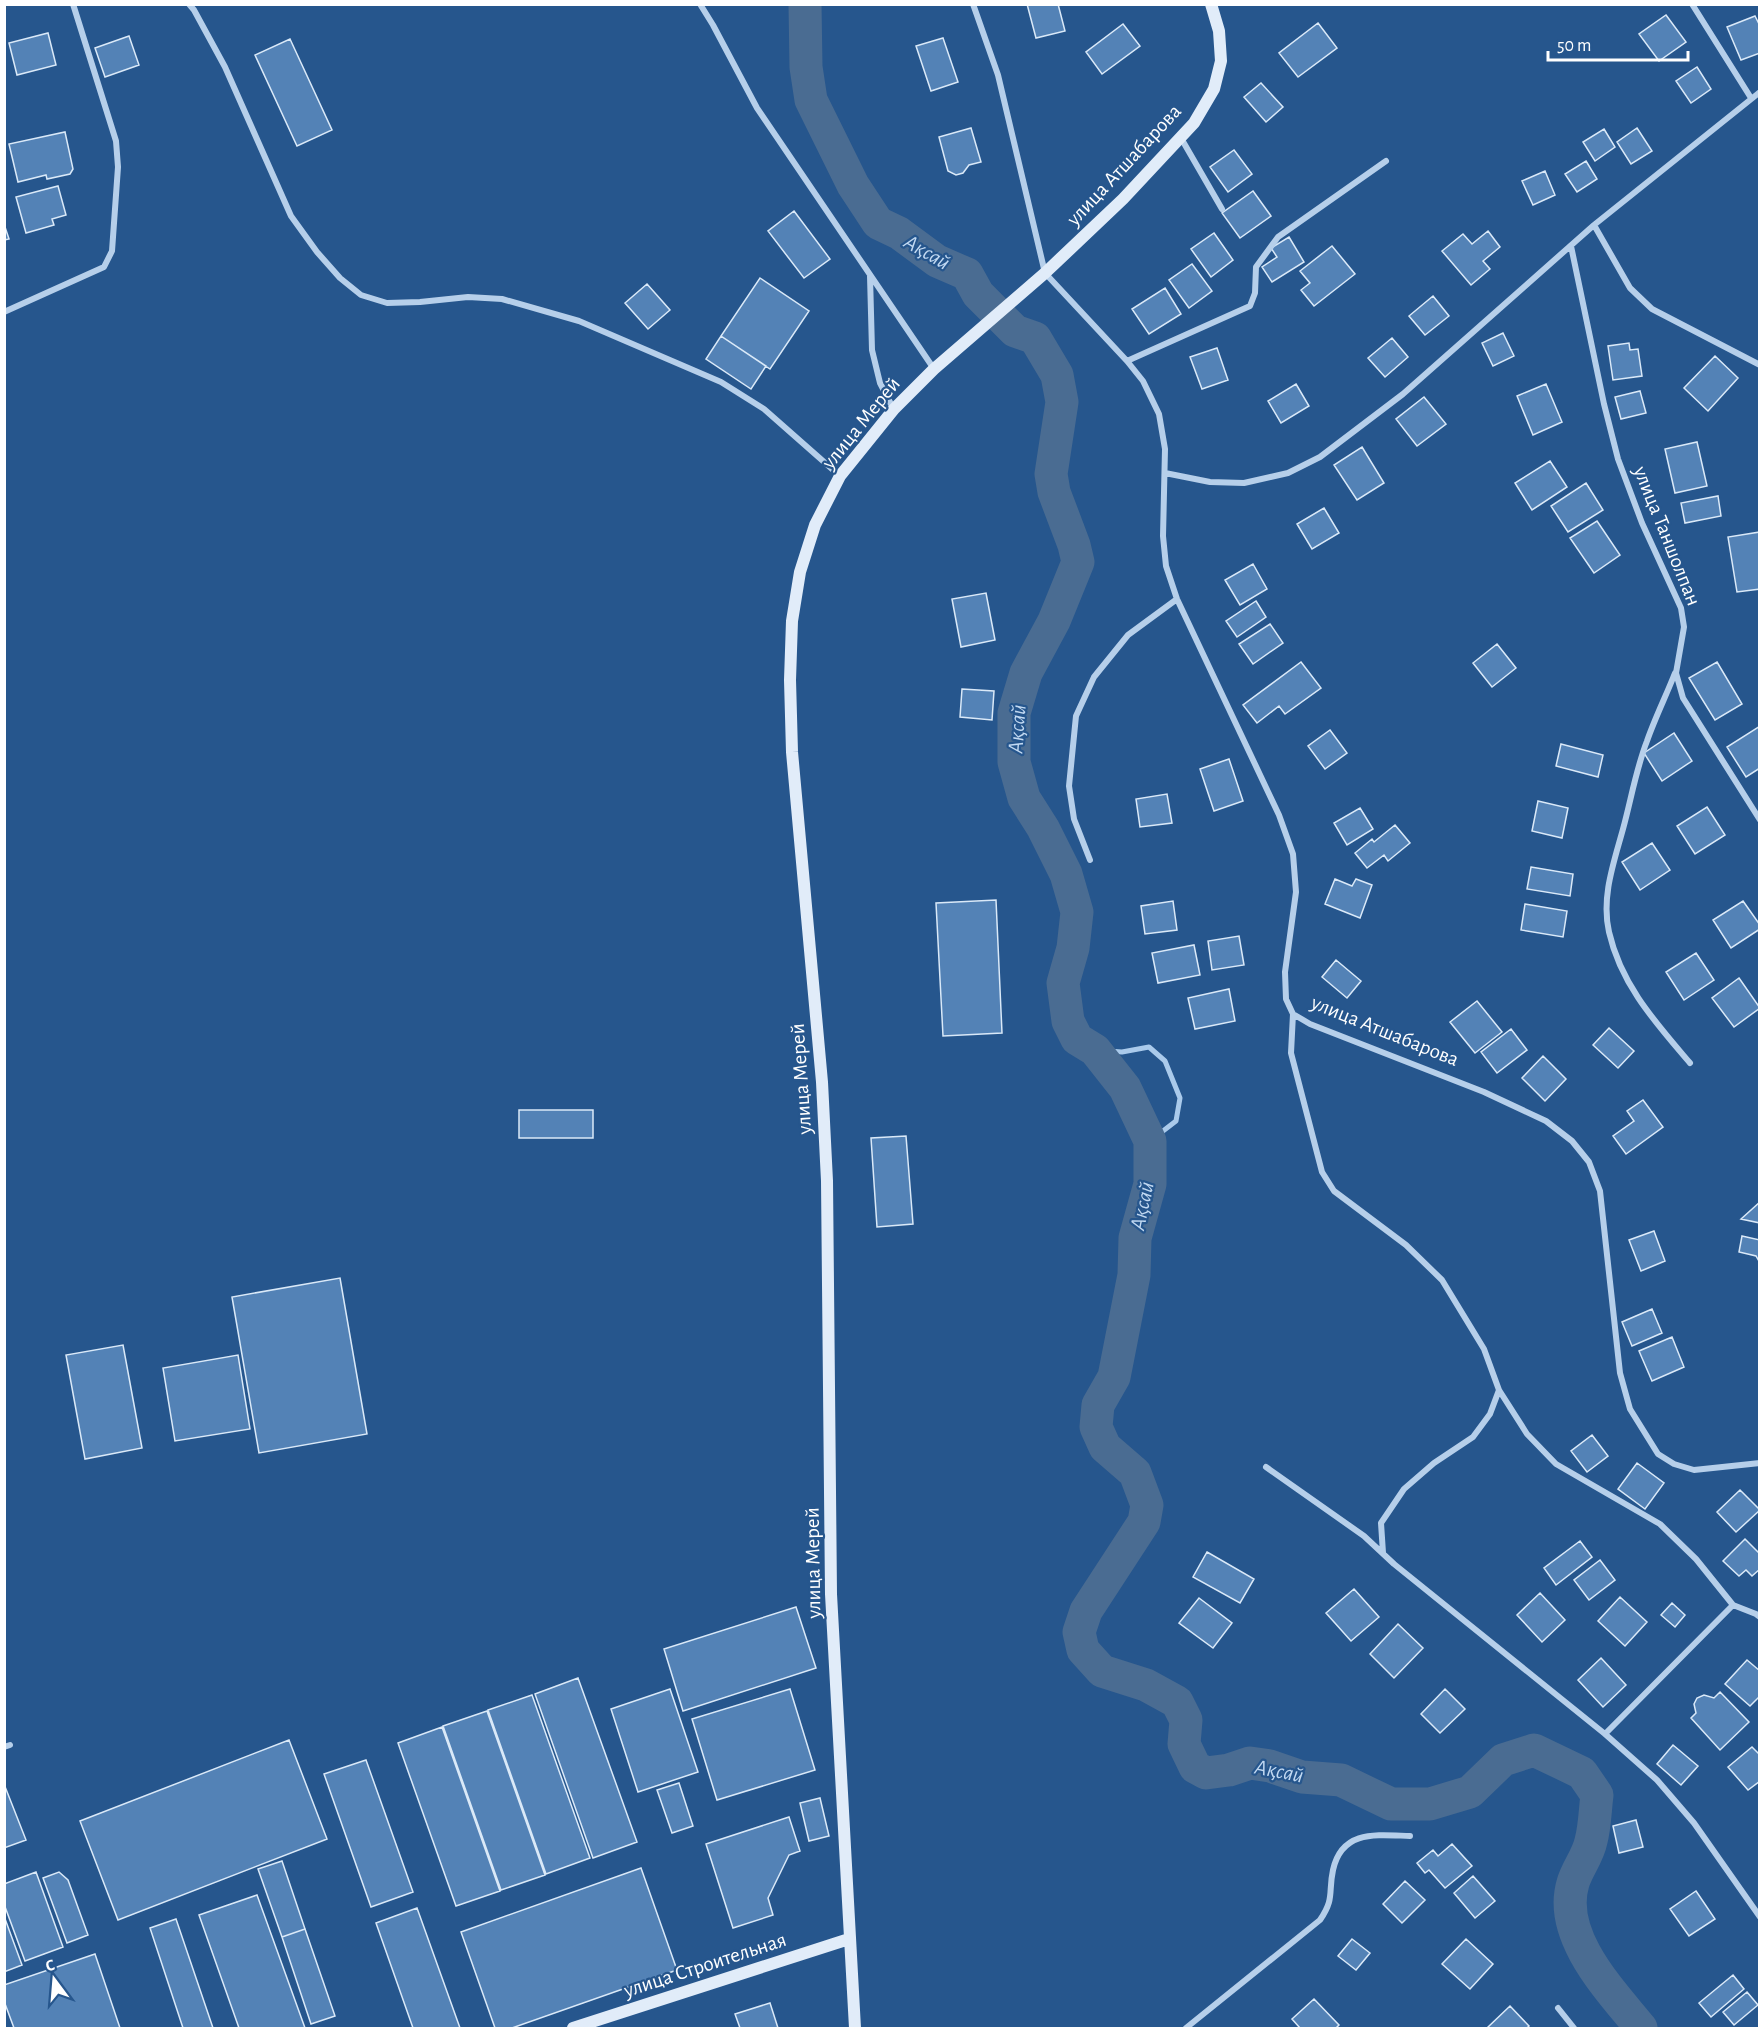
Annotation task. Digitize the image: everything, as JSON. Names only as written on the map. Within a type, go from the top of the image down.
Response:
[{"type":"main road","name":"улица Атшабарова","points":[[1016,298],[1123,199],[1194,123],[1214,89],[1221,62],[1219,32],[1211,4]]},
{"type":"main road","name":"улица Мерей","points":[[855,2028],[831,1594],[826,1170],[822,1082],[792,752],[790,680],[792,621],[800,572],[815,525],[840,476],[894,409],[934,369],[1016,298]]},
{"type":"main road","name":"улица Строительная","points":[[573,2028],[849,1939]]},
{"type":"street","points":[[4,312],[104,267],[112,251],[118,167],[116,141],[73,4]]},
{"type":"street","points":[[189,4],[225,67],[291,216],[332,270],[361,295],[387,303],[468,297],[502,298],[579,321],[721,382],[764,409],[840,476]]},
{"type":"street","points":[[700,4],[757,108],[934,369]]},
{"type":"street","points":[[973,4],[998,75],[1045,273]]},
{"type":"street","points":[[1692,4],[1751,98]]},
{"type":"street","points":[[1165,473],[1210,482],[1244,483],[1288,473],[1320,457],[1403,394],[1594,225],[1760,92]]},
{"type":"street","points":[[1181,137],[1222,209]]},
{"type":"street","points":[[1127,361],[1250,306],[1255,293],[1256,267],[1278,237],[1386,161]]},
{"type":"street","points":[[1594,225],[1630,288],[1652,309],[1760,365]]},
{"type":"street","name":"улица Таншолпан","points":[[1571,246],[1604,404],[1618,459],[1642,523],[1681,608],[1684,627],[1676,673],[1683,698],[1760,820]]},
{"type":"street","name":"улица Атшабарова","points":[[1045,273],[1127,361],[1143,381],[1159,414],[1166,449],[1163,537],[1166,566],[1177,599],[1279,815],[1293,854],[1296,892],[1285,972],[1286,999],[1293,1014],[1310,1024],[1494,1097],[1546,1121],[1572,1141],[1589,1162],[1600,1191],[1620,1373],[1630,1409],[1659,1454],[1674,1464],[1694,1470],[1760,1463]]},
{"type":"street","points":[[870,275],[872,350],[880,383],[894,409]]},
{"type":"street","points":[[1090,860],[1074,819],[1069,786],[1076,716],[1094,677],[1128,635],[1177,599]]},
{"type":"street","points":[[1676,673],[1646,742],[1608,885],[1606,910],[1608,932],[1631,989],[1690,1063]]},
{"type":"street","points":[[1293,1014],[1290,1053],[1322,1172],[1334,1191],[1406,1245],[1442,1280],[1484,1349],[1500,1390],[1527,1434],[1556,1464],[1660,1524],[1696,1559],[1733,1605],[1760,1617]]},
{"type":"street","points":[[1383,1554],[1381,1523],[1404,1490],[1434,1463],[1473,1437],[1490,1414],[1500,1390]]},
{"type":"street","points":[[1266,1467],[1364,1536],[1383,1554],[1605,1734],[1657,1780],[1694,1823],[1760,1917]]},
{"type":"street","points":[[1605,1734],[1733,1605]]},
{"type":"street","points":[[1186,2028],[1320,1920],[1330,1906],[1333,1870],[1338,1855],[1349,1843],[1366,1835],[1410,1836]]},
{"type":"street","points":[[1558,2008],[1574,2028]]},
{"type":"building","points":[[1027,4],[1058,4],[1065,31],[1036,38]]},
{"type":"building","points":[[1666,15],[1686,42],[1659,61],[1639,34]]},
{"type":"building","points":[[1755,16],[1760,26],[1760,53],[1741,60],[1727,27]]},
{"type":"building","points":[[1318,23],[1337,48],[1298,77],[1279,53]]},
{"type":"building","points":[[1123,24],[1140,46],[1102,74],[1086,52]]},
{"type":"building","points":[[48,33],[56,65],[17,75],[9,43]]},
{"type":"building","points":[[129,36],[139,65],[105,77],[95,48]]},
{"type":"building","points":[[943,38],[958,82],[931,91],[916,46]]},
{"type":"building","points":[[290,39],[332,130],[297,146],[255,55]]},
{"type":"building","points":[[1697,67],[1711,89],[1691,103],[1676,81]]},
{"type":"building","points":[[1261,83],[1283,107],[1266,122],[1244,97]]},
{"type":"building","points":[[971,128],[981,162],[969,165],[963,173],[956,175],[948,171],[939,137]]},
{"type":"building","points":[[1637,128],[1652,151],[1631,164],[1617,142]]},
{"type":"building","points":[[1604,129],[1615,147],[1595,161],[1583,142]]},
{"type":"building","points":[[65,132],[73,169],[70,174],[47,179],[46,175],[18,182],[9,144]]},
{"type":"building","points":[[1234,150],[1252,174],[1228,192],[1210,167]]},
{"type":"building","points":[[1586,161],[1597,179],[1577,192],[1565,174]]},
{"type":"building","points":[[1545,171],[1555,195],[1533,205],[1522,181]]},
{"type":"building","points":[[58,186],[66,215],[52,219],[54,225],[26,233],[16,197]]},
{"type":"building","points":[[1253,191],[1271,216],[1240,238],[1222,213]]},
{"type":"building","points":[[794,211],[830,259],[804,278],[768,231]]},
{"type":"building","points":[[4,224],[9,239],[4,240]]},
{"type":"building","points":[[1488,231],[1500,247],[1483,261],[1490,269],[1471,285],[1442,251],[1463,234],[1472,244]]},
{"type":"building","points":[[1214,233],[1233,260],[1211,277],[1191,249]]},
{"type":"building","points":[[1289,237],[1304,262],[1272,282],[1262,267],[1277,257],[1271,248]]},
{"type":"building","points":[[1332,246],[1355,274],[1314,306],[1301,290],[1310,283],[1300,271]]},
{"type":"building","points":[[1192,264],[1212,291],[1189,308],[1169,280]]},
{"type":"building","points":[[760,278],[809,311],[770,369],[721,336]]},
{"type":"building","points":[[647,284],[670,310],[648,329],[625,303]]},
{"type":"building","points":[[1165,288],[1181,314],[1149,334],[1132,309]]},
{"type":"building","points":[[1433,296],[1449,316],[1425,335],[1409,316]]},
{"type":"building","points":[[1503,333],[1514,356],[1493,366],[1482,343]]},
{"type":"building","points":[[721,336],[766,366],[751,389],[706,359]]},
{"type":"building","points":[[1392,338],[1408,357],[1385,377],[1368,358]]},
{"type":"building","points":[[1629,343],[1630,350],[1638,349],[1642,376],[1613,380],[1608,346]]},
{"type":"building","points":[[1217,348],[1228,380],[1202,389],[1190,357]]},
{"type":"building","points":[[1715,356],[1738,378],[1708,411],[1684,388]]},
{"type":"building","points":[[1296,384],[1309,406],[1281,423],[1268,401]]},
{"type":"building","points":[[1546,384],[1562,422],[1533,435],[1517,396]]},
{"type":"building","points":[[1640,391],[1646,413],[1621,419],[1615,397]]},
{"type":"building","points":[[1424,397],[1446,424],[1417,446],[1396,419]]},
{"type":"building","points":[[1697,442],[1707,486],[1675,493],[1665,449]]},
{"type":"building","points":[[1362,447],[1384,483],[1357,500],[1334,465]]},
{"type":"building","points":[[1550,461],[1567,487],[1532,510],[1515,483]]},
{"type":"building","points":[[1586,483],[1603,510],[1568,532],[1551,506]]},
{"type":"building","points":[[1718,496],[1721,516],[1685,523],[1681,503]]},
{"type":"building","points":[[1324,508],[1339,533],[1312,549],[1297,524]]},
{"type":"building","points":[[1597,521],[1620,555],[1594,573],[1570,538]]},
{"type":"building","points":[[1760,532],[1760,589],[1737,592],[1728,537]]},
{"type":"building","points":[[1253,564],[1267,589],[1240,605],[1225,580]]},
{"type":"building","points":[[986,593],[995,640],[961,647],[952,599]]},
{"type":"building","points":[[1256,601],[1266,617],[1237,637],[1226,621]]},
{"type":"building","points":[[1270,624],[1283,643],[1253,664],[1239,644]]},
{"type":"building","points":[[1497,644],[1516,668],[1492,687],[1473,663]]},
{"type":"building","points":[[1301,662],[1321,688],[1285,714],[1279,706],[1257,723],[1243,705]]},
{"type":"building","points":[[1717,662],[1742,704],[1715,720],[1689,678]]},
{"type":"building","points":[[962,689],[994,691],[992,720],[960,717]]},
{"type":"building","points":[[1760,726],[1760,768],[1746,777],[1727,747]]},
{"type":"building","points":[[1330,730],[1347,753],[1325,769],[1308,746]]},
{"type":"building","points":[[1674,733],[1692,761],[1662,781],[1644,753]]},
{"type":"building","points":[[1561,744],[1603,755],[1598,777],[1556,766]]},
{"type":"building","points":[[1229,759],[1243,801],[1214,811],[1200,769]]},
{"type":"building","points":[[1167,794],[1172,823],[1140,827],[1136,799]]},
{"type":"building","points":[[1538,801],[1568,808],[1562,838],[1532,831]]},
{"type":"building","points":[[1707,807],[1725,835],[1695,854],[1677,826]]},
{"type":"building","points":[[1360,808],[1373,829],[1347,845],[1334,823]]},
{"type":"building","points":[[1395,825],[1410,843],[1388,861],[1384,855],[1367,868],[1355,853],[1372,839],[1374,842]]},
{"type":"building","points":[[1652,843],[1670,870],[1640,890],[1622,862]]},
{"type":"building","points":[[1531,867],[1573,874],[1570,896],[1527,889]]},
{"type":"building","points":[[1335,879],[1352,886],[1356,879],[1372,885],[1360,918],[1325,904]]},
{"type":"building","points":[[996,900],[1002,1033],[943,1036],[936,903]]},
{"type":"building","points":[[1173,901],[1177,930],[1145,934],[1141,906]]},
{"type":"building","points":[[1743,901],[1760,925],[1760,929],[1731,948],[1713,920]]},
{"type":"building","points":[[1525,904],[1567,911],[1563,937],[1521,930]]},
{"type":"building","points":[[1239,936],[1244,965],[1212,970],[1208,941]]},
{"type":"building","points":[[1194,945],[1200,975],[1158,983],[1152,953]]},
{"type":"building","points":[[1696,953],[1714,980],[1684,1000],[1666,972]]},
{"type":"building","points":[[1336,960],[1361,981],[1347,998],[1322,977]]},
{"type":"building","points":[[1739,978],[1760,1008],[1734,1027],[1712,998]]},
{"type":"building","points":[[1229,989],[1235,1021],[1195,1029],[1188,998]]},
{"type":"building","points":[[1477,1001],[1502,1032],[1475,1053],[1450,1022]]},
{"type":"building","points":[[1609,1028],[1634,1051],[1618,1068],[1593,1045]]},
{"type":"building","points":[[1511,1029],[1527,1050],[1497,1073],[1481,1052]]},
{"type":"building","points":[[1543,1056],[1566,1079],[1545,1101],[1522,1078]]},
{"type":"building","points":[[1643,1100],[1663,1127],[1626,1154],[1613,1136],[1634,1121],[1627,1111]]},
{"type":"building","points":[[519,1110],[593,1110],[593,1138],[519,1138]]},
{"type":"building","points":[[906,1136],[913,1224],[877,1227],[871,1138]]},
{"type":"building","points":[[1760,1202],[1760,1223],[1741,1219]]},
{"type":"building","points":[[1654,1231],[1665,1261],[1641,1271],[1629,1240]]},
{"type":"building","points":[[1742,1236],[1760,1240],[1760,1263],[1756,1256],[1739,1252]]},
{"type":"building","points":[[340,1278],[367,1434],[259,1453],[232,1297]]},
{"type":"building","points":[[1652,1309],[1662,1333],[1632,1346],[1622,1322]]},
{"type":"building","points":[[1672,1337],[1684,1367],[1652,1381],[1639,1351]]},
{"type":"building","points":[[123,1345],[142,1448],[85,1459],[66,1355]]},
{"type":"building","points":[[238,1355],[250,1429],[175,1441],[163,1368]]},
{"type":"building","points":[[1592,1435],[1608,1456],[1587,1472],[1571,1451]]},
{"type":"building","points":[[1637,1463],[1664,1483],[1645,1509],[1618,1489]]},
{"type":"building","points":[[1740,1490],[1760,1510],[1736,1532],[1717,1512]]},
{"type":"building","points":[[1745,1539],[1760,1554],[1760,1569],[1752,1576],[1746,1570],[1739,1576],[1723,1561]]},
{"type":"building","points":[[1580,1541],[1592,1557],[1556,1585],[1544,1568]]},
{"type":"building","points":[[1207,1552],[1254,1579],[1240,1603],[1193,1577]]},
{"type":"building","points":[[1600,1560],[1615,1580],[1589,1600],[1574,1580]]},
{"type":"building","points":[[1354,1589],[1379,1617],[1351,1641],[1326,1613]]},
{"type":"building","points":[[1540,1593],[1565,1620],[1542,1642],[1517,1615]]},
{"type":"building","points":[[1620,1597],[1647,1622],[1625,1646],[1598,1621]]},
{"type":"building","points":[[1199,1598],[1232,1623],[1213,1648],[1179,1623]]},
{"type":"building","points":[[1672,1603],[1685,1615],[1675,1627],[1661,1615]]},
{"type":"building","points":[[796,1607],[816,1668],[683,1711],[664,1649]]},
{"type":"building","points":[[1398,1624],[1423,1648],[1394,1678],[1370,1654]]},
{"type":"building","points":[[1601,1658],[1626,1685],[1603,1707],[1578,1680]]},
{"type":"building","points":[[1747,1660],[1760,1671],[1760,1696],[1750,1706],[1725,1684]]},
{"type":"building","points":[[578,1678],[637,1842],[593,1858],[535,1694]]},
{"type":"building","points":[[670,1689],[698,1772],[638,1792],[611,1709]]},
{"type":"building","points":[[790,1689],[815,1770],[717,1800],[692,1719]]},
{"type":"building","points":[[1445,1689],[1465,1709],[1440,1733],[1421,1714]]},
{"type":"building","points":[[1720,1692],[1749,1722],[1720,1750],[1691,1718],[1696,1713],[1694,1704],[1697,1698],[1704,1695],[1714,1698]]},
{"type":"building","points":[[532,1695],[590,1858],[546,1874],[488,1710]]},
{"type":"building","points":[[487,1711],[545,1875],[501,1890],[443,1726]]},
{"type":"building","points":[[442,1727],[500,1891],[456,1906],[398,1743]]},
{"type":"building","points":[[289,1740],[327,1839],[118,1920],[80,1821]]},
{"type":"building","points":[[1673,1745],[1698,1766],[1681,1785],[1657,1764]]},
{"type":"building","points":[[1752,1747],[1760,1755],[1760,1781],[1748,1790],[1728,1767]]},
{"type":"building","points":[[366,1760],[413,1892],[371,1907],[324,1774]]},
{"type":"building","points":[[679,1783],[693,1826],[672,1833],[657,1790]]},
{"type":"building","points":[[4,1784],[26,1840],[4,1848]]},
{"type":"building","points":[[820,1798],[829,1836],[809,1841],[800,1803]]},
{"type":"building","points":[[789,1817],[800,1851],[789,1855],[768,1898],[773,1915],[733,1928],[706,1844]]},
{"type":"building","points":[[1636,1820],[1643,1847],[1619,1853],[1613,1826]]},
{"type":"building","points":[[1452,1844],[1472,1866],[1445,1888],[1429,1870],[1425,1873],[1417,1863],[1433,1850],[1438,1856]]},
{"type":"building","points":[[282,1861],[305,1929],[282,1937],[258,1869]]},
{"type":"building","points":[[641,1868],[677,1970],[512,2028],[495,2028],[461,1932]]},
{"type":"building","points":[[36,1872],[63,1947],[25,1961],[4,1904],[4,1884]]},
{"type":"building","points":[[59,1872],[68,1880],[88,1935],[67,1943],[43,1878]]},
{"type":"building","points":[[1473,1876],[1495,1901],[1475,1918],[1454,1893]]},
{"type":"building","points":[[1405,1881],[1425,1900],[1402,1923],[1383,1904]]},
{"type":"building","points":[[1696,1891],[1715,1919],[1689,1936],[1670,1909]]},
{"type":"building","points":[[257,1895],[305,2028],[239,2028],[199,1915]]},
{"type":"building","points":[[417,1908],[460,2028],[413,2028],[376,1923]]},
{"type":"building","points":[[4,1916],[22,1965],[4,1972]]},
{"type":"building","points":[[176,1919],[213,2028],[183,2028],[150,1928]]},
{"type":"building","points":[[305,1929],[335,2016],[311,2024],[282,1937]]},
{"type":"building","points":[[1352,1939],[1370,1953],[1356,1970],[1338,1956]]},
{"type":"building","points":[[1466,1939],[1493,1964],[1470,1989],[1442,1964]]},
{"type":"building","points":[[95,1954],[120,2028],[14,2028],[4,2001],[4,1985]]},
{"type":"building","points":[[1733,1975],[1744,1989],[1711,2017],[1699,2003]]},
{"type":"building","points":[[1747,1992],[1758,2005],[1734,2025],[1723,2012]]},
{"type":"building","points":[[1314,1999],[1339,2025],[1336,2028],[1300,2028],[1292,2019]]},
{"type":"building","points":[[770,2003],[778,2028],[740,2028],[735,2014]]},
{"type":"building","points":[[1510,2006],[1529,2026],[1527,2028],[1487,2028]]},
{"type":"waterway","name":"Ақсай","points":[[805,4],[806,67],[811,100],[853,185],[878,223],[899,233],[937,261],[967,274],[978,294],[1015,331],[1035,338],[1057,375],[1062,402],[1051,474],[1054,492],[1078,562],[1054,621],[1026,673],[1014,713],[1014,762],[1024,798],[1043,828],[1066,874],[1077,912],[1073,948],[1063,983],[1068,1021],[1077,1039],[1095,1050],[1125,1088],[1150,1141],[1150,1184],[1135,1238],[1134,1275],[1114,1377],[1098,1405],[1096,1427],[1105,1447],[1135,1473],[1147,1505],[1144,1522],[1086,1611],[1079,1632],[1083,1650],[1102,1671],[1146,1685],[1177,1702],[1186,1720],[1184,1744],[1195,1767],[1206,1773],[1229,1770],[1250,1763],[1270,1766],[1302,1777],[1341,1780],[1391,1804],[1430,1804],[1470,1792],[1503,1760],[1534,1750],[1582,1773],[1597,1795],[1590,1847],[1573,1883],[1570,1903],[1573,1923],[1580,1942],[1602,1980],[1641,2028]]},
{"type":"waterway","points":[[1095,1050],[1122,1052],[1149,1047],[1165,1061],[1180,1098],[1176,1121],[1150,1141]]}]
